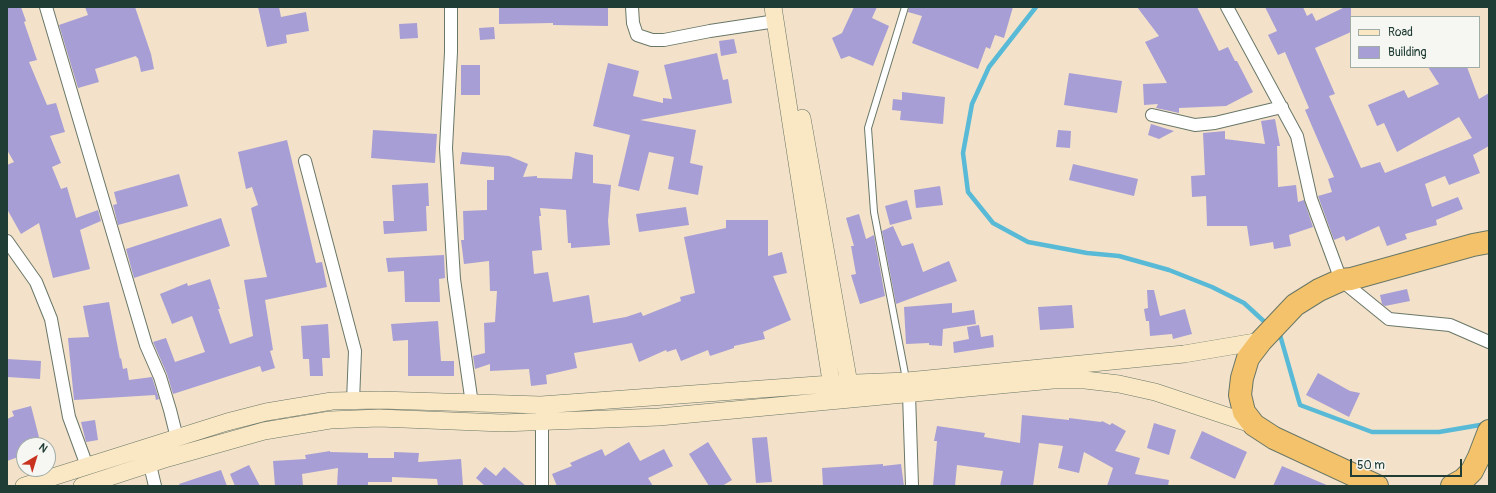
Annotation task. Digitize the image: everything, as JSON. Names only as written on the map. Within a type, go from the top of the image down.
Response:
[{"type":"highway","points":[[1374,485],[1274,438],[1254,425],[1244,412],[1240,395],[1242,378],[1248,358],[1260,341],[1295,306],[1319,290],[1341,280],[1351,279],[1484,241]]},
{"type":"highway","points":[[1452,486],[1463,480],[1471,478],[1489,432]]},
{"type":"main road","points":[[777,12],[834,401]]},
{"type":"main road","points":[[777,12],[851,392]]},
{"type":"main road","points":[[24,486],[227,422],[266,412],[332,401],[380,400],[472,404],[542,413],[658,417],[834,401],[851,392],[908,387],[1184,354],[1260,341]]},
{"type":"main road","points":[[908,387],[1053,380],[1085,380],[1119,384],[1155,392],[1254,425]]},
{"type":"main road","points":[[82,486],[150,464],[264,431],[330,420],[379,418],[502,423],[542,413],[831,384],[851,392]]},
{"type":"street","points":[[46,7],[146,345],[160,377],[177,438]]},
{"type":"street","points":[[451,7],[446,148],[454,278],[472,404]]},
{"type":"street","points":[[632,7],[632,23],[637,35],[652,40],[664,40],[710,31],[777,12]]},
{"type":"street","points":[[1227,7],[1297,136],[1311,200],[1341,280],[1389,319],[1450,325],[1489,342]]},
{"type":"street","points":[[1152,115],[1195,125],[1215,123],[1282,107]]},
{"type":"street","points":[[305,161],[355,351],[353,401]]},
{"type":"street","points":[[7,241],[36,282],[52,319],[69,417],[87,466]]},
{"type":"street","points":[[908,387],[912,486]]},
{"type":"street","points":[[542,413],[542,486]]},
{"type":"street","points":[[150,464],[155,486]]},
{"type":"lane","points":[[905,7],[868,128],[874,212],[908,387]]},
{"type":"building","points":[[7,7],[21,7],[26,21],[24,22],[37,60],[29,62],[47,105],[56,103],[65,132],[50,136],[61,163],[52,167],[61,189],[67,187],[76,218],[98,210],[101,221],[80,230],[90,269],[53,278],[39,223],[21,234],[7,209],[7,165],[14,162],[7,150]]},
{"type":"building","points":[[85,7],[135,7],[151,54],[154,69],[141,72],[138,58],[136,56],[95,69],[99,82],[78,88],[59,25],[88,15]]},
{"type":"building","points":[[258,7],[279,7],[281,17],[306,12],[309,31],[286,35],[287,43],[267,47]]},
{"type":"building","points":[[499,7],[608,7],[608,26],[553,25],[553,23],[499,24]]},
{"type":"building","points":[[854,7],[877,7],[872,18],[889,26],[873,66],[849,56],[841,59],[832,38],[842,33]]},
{"type":"building","points":[[909,7],[1013,7],[1004,38],[995,35],[990,49],[986,47],[978,69],[912,43],[922,16],[908,12]]},
{"type":"building","points":[[1137,7],[1197,7],[1219,51],[1228,47],[1253,92],[1226,106],[1179,108],[1179,113],[1156,108],[1158,104],[1144,105],[1143,84],[1167,83],[1145,42],[1159,36]]},
{"type":"building","points":[[1265,7],[1303,7],[1307,16],[1312,13],[1316,21],[1345,7],[1351,7],[1350,32],[1315,48],[1335,94],[1329,96],[1361,168],[1380,162],[1385,173],[1472,138],[1459,117],[1397,152],[1384,123],[1377,126],[1368,105],[1404,90],[1408,98],[1439,84],[1429,68],[1467,68],[1479,99],[1489,93],[1489,146],[1473,155],[1480,173],[1449,185],[1445,176],[1425,184],[1432,207],[1458,197],[1463,209],[1436,220],[1437,225],[1405,234],[1407,239],[1387,246],[1379,226],[1346,241],[1344,236],[1334,240],[1318,196],[1332,192],[1328,179],[1334,177],[1305,110],[1309,108],[1285,52],[1278,55],[1268,35],[1277,31]]},
{"type":"building","points":[[417,23],[418,38],[400,39],[399,24]]},
{"type":"building","points":[[494,27],[495,39],[480,40],[479,28]]},
{"type":"building","points":[[734,39],[737,53],[721,56],[719,41]]},
{"type":"building","points":[[717,53],[723,80],[728,79],[732,103],[640,120],[696,130],[690,163],[703,166],[698,195],[668,189],[674,157],[649,152],[639,191],[618,186],[630,135],[593,126],[608,63],[639,71],[633,96],[663,103],[663,98],[672,99],[664,65]]},
{"type":"building","points":[[461,65],[480,65],[480,95],[461,95]]},
{"type":"building","points":[[1069,73],[1122,81],[1117,113],[1064,105]]},
{"type":"building","points":[[902,92],[945,97],[943,124],[900,120],[901,111],[892,110],[893,99],[902,100]]},
{"type":"building","points":[[1275,119],[1280,146],[1277,146],[1278,187],[1296,185],[1298,202],[1304,200],[1313,227],[1289,235],[1291,246],[1274,249],[1273,242],[1250,246],[1247,226],[1207,226],[1206,196],[1192,197],[1191,176],[1205,175],[1203,133],[1225,131],[1225,139],[1265,144],[1261,121]]},
{"type":"building","points":[[1151,124],[1174,131],[1159,139],[1148,135]]},
{"type":"building","points":[[373,130],[437,134],[435,163],[371,158]]},
{"type":"building","points":[[1058,130],[1071,131],[1070,148],[1056,147]]},
{"type":"building","points":[[287,140],[316,263],[322,262],[327,287],[265,300],[273,350],[270,351],[275,368],[262,372],[260,366],[173,394],[167,374],[153,342],[166,338],[175,362],[205,352],[192,316],[172,324],[160,294],[187,283],[188,286],[210,279],[230,344],[253,336],[244,280],[267,277],[251,208],[258,205],[252,187],[246,189],[238,152]]},
{"type":"building","points":[[462,152],[509,156],[528,164],[523,177],[537,176],[537,178],[572,179],[575,152],[593,155],[593,183],[611,185],[608,221],[610,245],[571,248],[571,243],[568,243],[566,210],[540,208],[541,216],[539,216],[542,250],[532,251],[534,274],[548,272],[553,302],[589,295],[593,323],[626,317],[641,312],[643,316],[681,301],[680,297],[695,293],[684,237],[726,228],[726,220],[768,220],[768,256],[782,252],[787,273],[773,276],[791,320],[763,332],[765,339],[734,346],[734,348],[710,356],[708,350],[681,361],[676,349],[667,352],[666,350],[639,362],[632,343],[574,353],[577,368],[546,375],[547,384],[531,386],[529,369],[490,371],[490,364],[475,369],[473,356],[485,353],[484,323],[495,322],[497,291],[490,291],[489,261],[464,264],[461,240],[464,240],[463,211],[487,210],[487,180],[494,180],[494,167],[460,164]]},
{"type":"building","points":[[1073,164],[1138,179],[1134,196],[1069,180]]},
{"type":"building","points":[[179,174],[188,206],[118,225],[113,205],[117,204],[114,192]]},
{"type":"building","points":[[428,183],[429,206],[426,206],[427,231],[384,234],[383,221],[394,221],[392,185]]},
{"type":"building","points":[[940,186],[943,205],[916,208],[914,190]]},
{"type":"building","points":[[907,200],[912,219],[890,225],[885,206]]},
{"type":"building","points":[[686,207],[689,225],[639,232],[636,214]]},
{"type":"building","points":[[859,214],[866,239],[874,235],[885,296],[860,304],[851,275],[856,274],[851,246],[854,246],[846,218]]},
{"type":"building","points":[[221,218],[230,246],[134,278],[126,249]]},
{"type":"building","points":[[893,226],[902,246],[913,243],[923,272],[949,261],[957,281],[896,304],[882,231]]},
{"type":"building","points":[[444,255],[445,278],[439,279],[440,302],[405,302],[404,271],[388,272],[386,258]]},
{"type":"building","points":[[1407,289],[1410,301],[1385,306],[1382,304],[1380,295]]},
{"type":"building","points":[[1147,290],[1154,290],[1160,316],[1185,309],[1192,334],[1173,339],[1172,334],[1150,336],[1149,321],[1146,321],[1144,309],[1148,308]]},
{"type":"building","points":[[109,302],[123,369],[127,368],[129,380],[152,377],[159,399],[156,400],[155,395],[74,400],[68,338],[89,337],[83,306]]},
{"type":"building","points":[[952,303],[952,313],[974,310],[976,324],[943,329],[942,346],[929,345],[929,343],[906,344],[904,307]]},
{"type":"building","points":[[1072,305],[1074,328],[1040,330],[1038,307]]},
{"type":"building","points":[[438,321],[441,361],[454,361],[454,376],[408,376],[408,340],[393,341],[391,324]]},
{"type":"building","points":[[328,324],[330,358],[322,358],[323,376],[310,376],[309,359],[303,359],[301,326]]},
{"type":"building","points":[[979,325],[981,337],[993,335],[994,347],[954,353],[953,342],[969,339],[967,327]]},
{"type":"building","points":[[7,359],[41,361],[40,379],[7,377]]},
{"type":"building","points":[[1318,373],[1350,391],[1360,393],[1349,417],[1306,395]]},
{"type":"building","points":[[31,406],[39,437],[16,437],[16,458],[7,461],[7,419],[14,416],[12,411]]},
{"type":"building","points":[[1022,415],[1069,420],[1069,418],[1102,421],[1110,425],[1112,423],[1126,431],[1115,451],[1140,458],[1135,474],[1169,480],[1168,486],[1107,486],[1113,468],[1084,452],[1079,473],[1058,468],[1063,446],[1039,443],[1033,486],[1000,486],[1003,471],[957,465],[955,486],[933,486],[937,441],[934,441],[937,426],[985,433],[984,437],[1020,443]]},
{"type":"building","points":[[95,420],[98,440],[86,442],[81,422]]},
{"type":"building","points":[[1154,423],[1176,430],[1169,455],[1147,448]]},
{"type":"building","points":[[1202,431],[1247,452],[1235,479],[1190,458]]},
{"type":"building","points":[[767,437],[772,482],[756,483],[752,438]]},
{"type":"building","points":[[629,442],[640,461],[664,449],[673,466],[648,478],[653,486],[557,486],[552,474],[572,466],[570,463],[602,449],[605,456]]},
{"type":"building","points":[[708,442],[732,480],[722,486],[709,486],[689,454]]},
{"type":"building","points":[[330,451],[368,453],[368,458],[394,458],[394,452],[419,453],[418,462],[461,459],[463,486],[438,486],[437,479],[392,477],[392,482],[368,482],[368,486],[337,486],[338,468],[302,474],[303,486],[275,486],[273,461],[306,459],[305,455]]},
{"type":"building","points":[[883,464],[883,466],[901,464],[904,486],[823,486],[822,468]]},
{"type":"building","points":[[249,465],[260,486],[235,486],[230,474]]},
{"type":"building","points":[[1282,466],[1329,486],[1273,486]]},
{"type":"building","points":[[485,467],[496,476],[504,467],[526,486],[485,486],[476,478]]},
{"type":"building","points":[[221,470],[227,486],[180,486],[179,484]]},
{"type":"waterway","points":[[1036,7],[989,67],[972,104],[963,153],[968,192],[993,223],[1028,242],[1087,253],[1119,256],[1169,270],[1212,287],[1244,303],[1268,325]]},
{"type":"waterway","points":[[1277,332],[1280,335],[1300,405],[1372,432],[1439,432],[1486,424]]}]
